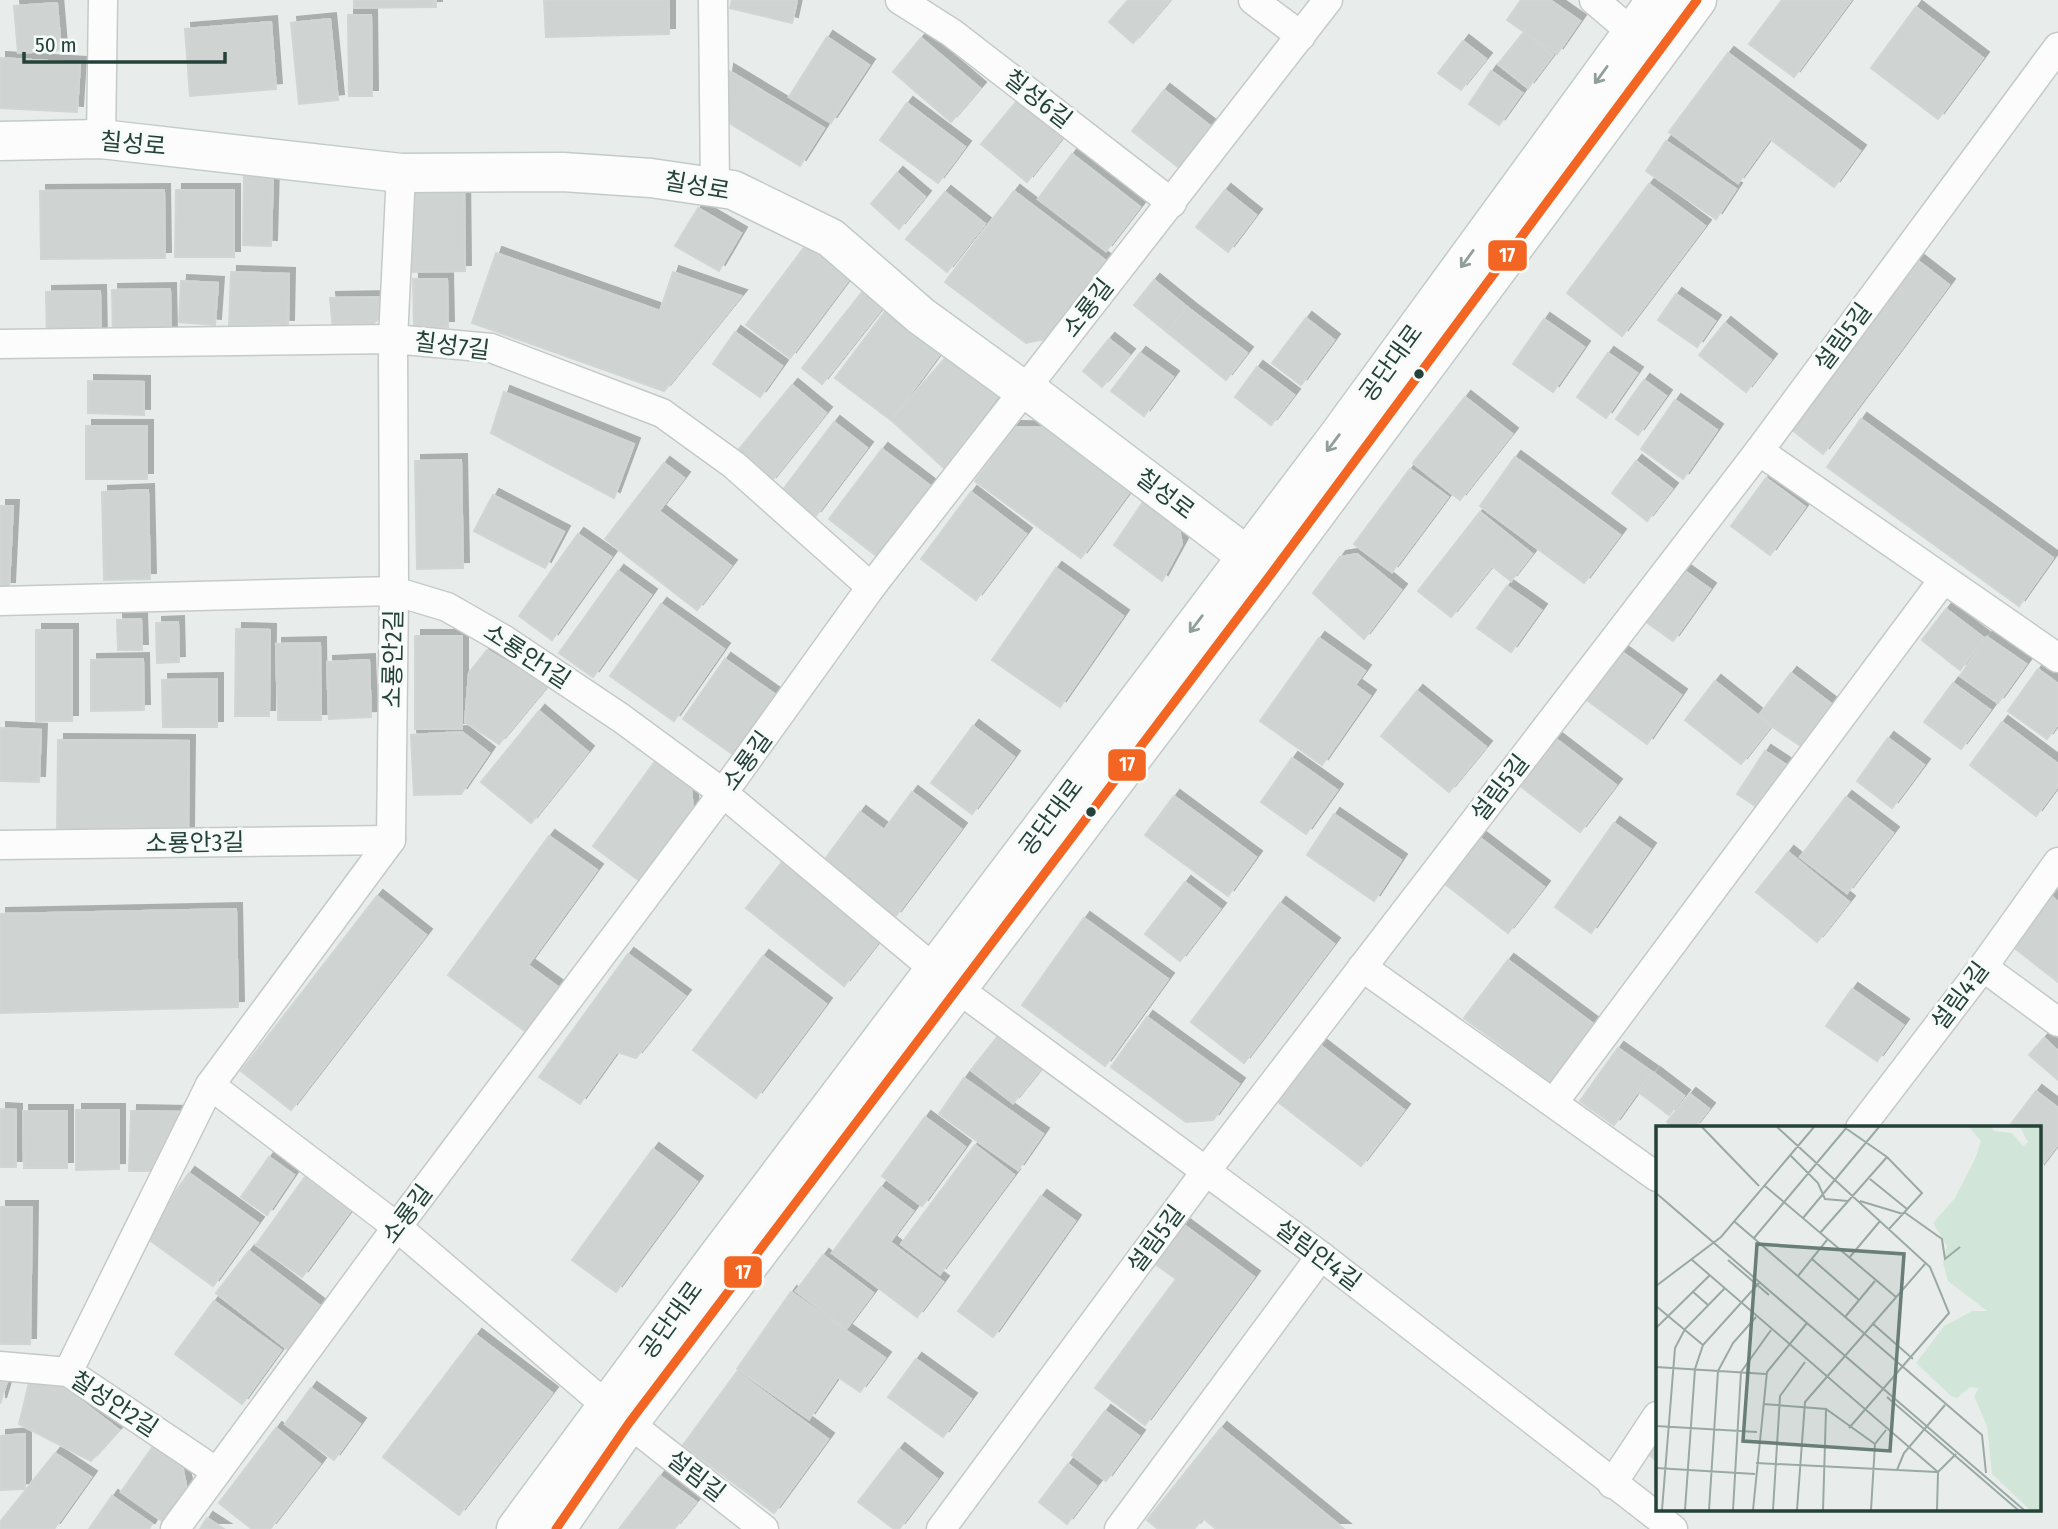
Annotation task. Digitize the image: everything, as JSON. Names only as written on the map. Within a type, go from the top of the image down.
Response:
[{"type":"street","points":[[101,139],[103,0]]},
{"type":"street","points":[[713,0],[715,188]]},
{"type":"street","name":"칠성6길","points":[[900,0],[952,33],[1172,203]]},
{"type":"street","points":[[1253,0],[1301,36]]},
{"type":"street","name":"소룡길","points":[[175,1529],[397,1227],[723,793],[871,587],[1328,0]]},
{"type":"street","points":[[1594,0],[1645,43]]},
{"type":"street","name":"공단대로","points":[[1645,43],[1656,0]]},
{"type":"street","name":"공단대로","points":[[516,1529],[618,1415],[1259,565],[1645,43],[1697,0]]},
{"type":"street","name":"설림5길","points":[[941,1529],[1206,1171],[1759,451],[2058,47]]},
{"type":"street","name":"칠성로","points":[[0,141],[101,139],[401,173],[563,172],[651,178],[733,190],[831,238],[921,316],[1020,388],[1025,388],[1259,565]]},
{"type":"street","name":"소룡안2길","points":[[391,840],[393,339],[401,173]]},
{"type":"street","name":"칠성7길","points":[[0,344],[393,339],[491,348],[663,414],[734,466],[871,587]]},
{"type":"street","points":[[1759,451],[2058,659]]},
{"type":"street","points":[[1554,1102],[1944,580]]},
{"type":"street","name":"소룡안1길","points":[[0,601],[394,591],[447,607],[503,639],[621,718],[723,793],[946,979]]},
{"type":"street","points":[[68,1372],[210,1085],[391,840]]},
{"type":"street","name":"소룡안3길","points":[[0,845],[391,840]]},
{"type":"street","name":"설림4길","points":[[1862,1126],[1983,967],[2058,862]]},
{"type":"street","points":[[1362,967],[1656,1176]]},
{"type":"street","points":[[1983,967],[2058,1022]]},
{"type":"street","name":"설림안4길","points":[[946,979],[1321,1256],[1673,1529]]},
{"type":"street","name":"설림길","points":[[210,1085],[397,1227],[618,1415],[764,1529]]},
{"type":"street","points":[[1119,1529],[1321,1256]]},
{"type":"street","name":"칠성안2길","points":[[0,1366],[68,1372],[217,1472]]},
{"type":"street","name":"공단대로","points":[[556,1529],[618,1415]]},
{"type":"street","points":[[1612,1484],[1656,1418]]},
{"type":"building","points":[[354,0],[436,0],[436,7],[354,8]]},
{"type":"building","points":[[544,0],[669,0],[669,34],[546,37]]},
{"type":"building","points":[[732,0],[797,0],[792,23],[730,8]]},
{"type":"building","points":[[1128,0],[1170,0],[1133,43],[1109,22]]},
{"type":"building","points":[[1521,0],[1550,0],[1580,21],[1557,54],[1507,20]]},
{"type":"building","points":[[1782,0],[1851,0],[1794,77],[1749,44]]},
{"type":"building","points":[[57,3],[61,50],[18,53],[14,6]]},
{"type":"building","points":[[1916,7],[1983,58],[1938,119],[1871,68]]},
{"type":"building","points":[[348,15],[371,15],[372,96],[349,96]]},
{"type":"building","points":[[330,19],[338,100],[299,104],[291,23]]},
{"type":"building","points":[[271,22],[276,89],[190,96],[185,29]]},
{"type":"building","points":[[1524,32],[1553,55],[1528,88],[1498,64]]},
{"type":"building","points":[[827,37],[869,65],[831,123],[789,97]]},
{"type":"building","points":[[921,38],[980,88],[951,122],[893,72]]},
{"type":"building","points":[[1463,41],[1486,59],[1461,90],[1438,73]]},
{"type":"building","points":[[1728,53],[1860,151],[1834,187],[1770,139],[1738,183],[1669,132]]},
{"type":"building","points":[[0,58],[80,63],[77,112],[0,108]]},
{"type":"building","points":[[728,70],[824,128],[800,166],[721,118]]},
{"type":"building","points":[[1491,71],[1522,93],[1499,125],[1469,104]]},
{"type":"building","points":[[1164,90],[1214,129],[1182,170],[1132,131]]},
{"type":"building","points":[[1021,96],[1066,133],[1027,182],[981,144]]},
{"type":"building","points":[[907,103],[965,147],[938,183],[880,140]]},
{"type":"building","points":[[1666,141],[1736,189],[1716,219],[1646,171]]},
{"type":"building","points":[[1072,154],[1140,207],[1106,251],[1038,199]]},
{"type":"building","points":[[244,172],[273,173],[271,246],[243,245]]},
{"type":"building","points":[[897,173],[925,197],[899,229],[871,204]]},
{"type":"building","points":[[429,182],[464,182],[465,271],[409,272],[409,197]]},
{"type":"building","points":[[1649,184],[1705,226],[1622,336],[1567,293]]},
{"type":"building","points":[[164,190],[165,258],[41,259],[40,191]]},
{"type":"building","points":[[176,190],[234,190],[234,257],[175,257]]},
{"type":"building","points":[[1225,190],[1256,215],[1228,252],[1196,227]]},
{"type":"building","points":[[1014,191],[1110,264],[1054,337],[1026,343],[945,282]]},
{"type":"building","points":[[945,192],[985,224],[947,272],[906,239]]},
{"type":"building","points":[[698,208],[741,233],[719,271],[675,246]]},
{"type":"building","points":[[806,245],[850,278],[790,358],[746,325]]},
{"type":"building","points":[[496,253],[660,311],[673,272],[741,296],[664,391],[472,323]]},
{"type":"building","points":[[1917,260],[1949,285],[1823,454],[1791,429]]},
{"type":"building","points":[[231,272],[289,274],[288,326],[229,325]]},
{"type":"building","points":[[413,279],[447,279],[448,327],[414,327]]},
{"type":"building","points":[[1154,280],[1187,307],[1167,332],[1134,305]]},
{"type":"building","points":[[181,281],[218,283],[215,325],[179,322]]},
{"type":"building","points":[[867,286],[887,302],[822,384],[802,368]]},
{"type":"building","points":[[170,289],[171,337],[113,339],[112,290]]},
{"type":"building","points":[[100,291],[101,342],[47,343],[46,292]]},
{"type":"building","points":[[1676,294],[1715,321],[1697,347],[1658,320]]},
{"type":"building","points":[[383,297],[382,316],[361,334],[333,331],[330,298]]},
{"type":"building","points":[[1187,307],[1247,353],[1226,380],[1167,332]]},
{"type":"building","points":[[887,309],[942,351],[891,420],[835,378]]},
{"type":"building","points":[[1306,318],[1334,340],[1301,385],[1272,363]]},
{"type":"building","points":[[1544,319],[1584,347],[1553,392],[1513,364]]},
{"type":"building","points":[[1725,323],[1771,360],[1746,392],[1699,355]]},
{"type":"building","points":[[735,332],[782,366],[760,397],[713,364]]},
{"type":"building","points":[[1109,339],[1129,355],[1102,387],[1083,371]]},
{"type":"building","points":[[1140,353],[1173,377],[1144,416],[1111,391]]},
{"type":"building","points":[[1608,353],[1637,373],[1606,418],[1577,397]]},
{"type":"building","points":[[946,357],[998,396],[944,468],[891,420]]},
{"type":"building","points":[[1257,367],[1294,395],[1271,425],[1235,397]]},
{"type":"building","points":[[1644,380],[1666,396],[1638,435],[1616,419]]},
{"type":"building","points":[[88,381],[144,382],[144,415],[88,413]]},
{"type":"building","points":[[792,385],[826,413],[770,483],[735,454]]},
{"type":"building","points":[[504,392],[634,444],[614,498],[491,433]]},
{"type":"building","points":[[1465,397],[1512,434],[1460,500],[1413,463]]},
{"type":"building","points":[[1675,400],[1717,430],[1683,479],[1641,449]]},
{"type":"building","points":[[1861,419],[2053,558],[2019,606],[1827,467]]},
{"type":"building","points":[[834,422],[867,448],[815,517],[782,491]]},
{"type":"building","points":[[86,426],[147,426],[147,479],[86,479]]},
{"type":"building","points":[[1015,427],[1059,428],[1136,483],[1081,558],[975,481]]},
{"type":"building","points":[[882,449],[933,488],[879,558],[829,519]]},
{"type":"building","points":[[1515,457],[1620,535],[1584,583],[1480,506]]},
{"type":"building","points":[[461,460],[463,568],[417,569],[415,461]]},
{"type":"building","points":[[1636,461],[1672,489],[1647,521],[1612,493]]},
{"type":"building","points":[[664,463],[684,478],[659,511],[731,566],[697,610],[605,539]]},
{"type":"building","points":[[1410,469],[1448,497],[1392,572],[1354,544]]},
{"type":"building","points":[[1766,478],[1805,507],[1770,555],[1731,526]]},
{"type":"building","points":[[148,490],[150,579],[104,580],[102,492]]},
{"type":"building","points":[[971,492],[1026,534],[976,600],[921,559]]},
{"type":"building","points":[[1149,493],[1177,518],[1182,544],[1162,581],[1114,545]]},
{"type":"building","points":[[493,495],[564,532],[545,568],[474,531]]},
{"type":"building","points":[[0,506],[13,506],[9,588],[0,588]]},
{"type":"building","points":[[1480,512],[1532,554],[1511,581],[1492,566],[1451,617],[1418,591]]},
{"type":"building","points":[[578,534],[611,557],[552,640],[519,616]]},
{"type":"building","points":[[1357,554],[1401,590],[1364,639],[1313,593],[1340,557]]},
{"type":"building","points":[[1679,567],[1710,589],[1673,641],[1642,619]]},
{"type":"building","points":[[1056,568],[1123,616],[1060,707],[992,660]]},
{"type":"building","points":[[618,571],[651,595],[593,677],[559,653]]},
{"type":"building","points":[[1507,586],[1541,610],[1511,652],[1477,628]]},
{"type":"building","points":[[661,604],[724,649],[674,721],[610,676]]},
{"type":"building","points":[[1946,609],[1984,638],[1960,670],[1922,640]]},
{"type":"building","points":[[141,619],[142,650],[118,650],[117,620]]},
{"type":"building","points":[[178,622],[179,662],[157,663],[156,623]]},
{"type":"building","points":[[236,629],[270,630],[269,716],[235,716]]},
{"type":"building","points":[[36,630],[72,630],[72,721],[36,721]]},
{"type":"building","points":[[415,636],[462,636],[462,729],[415,729]]},
{"type":"building","points":[[1987,637],[2026,664],[1998,703],[1960,676]]},
{"type":"building","points":[[1319,638],[1365,671],[1355,685],[1370,696],[1322,765],[1260,721]]},
{"type":"building","points":[[320,643],[321,720],[278,720],[276,644]]},
{"type":"building","points":[[1615,647],[1681,695],[1647,744],[1580,695]]},
{"type":"building","points":[[487,650],[547,686],[499,744],[465,722],[469,673]]},
{"type":"building","points":[[143,659],[144,710],[91,711],[91,660]]},
{"type":"building","points":[[725,659],[780,698],[738,758],[683,719]]},
{"type":"building","points":[[369,660],[371,717],[329,719],[327,662]]},
{"type":"building","points":[[2038,669],[2058,684],[2058,724],[2047,739],[2008,711]]},
{"type":"building","points":[[1791,673],[1834,706],[1802,747],[1771,726],[1760,714]]},
{"type":"building","points":[[217,679],[217,727],[163,727],[162,680]]},
{"type":"building","points":[[1715,681],[1771,726],[1741,764],[1685,720]]},
{"type":"building","points":[[1953,683],[1990,710],[1961,749],[1924,722]]},
{"type":"building","points":[[1417,691],[1486,747],[1449,792],[1381,736]]},
{"type":"building","points":[[539,711],[588,752],[531,823],[481,782]]},
{"type":"building","points":[[2002,722],[2058,764],[2058,786],[2036,816],[1970,765]]},
{"type":"building","points":[[973,726],[1014,757],[972,814],[931,783]]},
{"type":"building","points":[[0,728],[41,730],[39,782],[0,781]]},
{"type":"building","points":[[462,732],[489,753],[461,794],[414,795],[411,735]]},
{"type":"building","points":[[1547,732],[1616,785],[1580,832],[1511,779]]},
{"type":"building","points":[[1888,738],[1924,765],[1892,808],[1857,781]]},
{"type":"building","points":[[58,740],[189,741],[188,832],[57,831]]},
{"type":"building","points":[[1765,751],[1788,766],[1760,809],[1737,794]]},
{"type":"building","points":[[1292,758],[1337,790],[1306,834],[1261,802]]},
{"type":"building","points":[[656,760],[691,786],[693,811],[641,882],[593,846]]},
{"type":"building","points":[[912,792],[961,829],[895,917],[822,863],[860,812],[884,830]]},
{"type":"building","points":[[1174,796],[1256,857],[1228,896],[1145,835]]},
{"type":"building","points":[[1846,797],[1893,833],[1847,893],[1800,857]]},
{"type":"building","points":[[1334,814],[1401,860],[1374,901],[1307,855]]},
{"type":"building","points":[[1614,823],[1650,849],[1591,933],[1555,907]]},
{"type":"building","points":[[1475,834],[1544,887],[1508,933],[1440,880]]},
{"type":"building","points":[[549,836],[597,870],[528,965],[562,990],[529,1034],[448,975]]},
{"type":"building","points":[[1788,852],[1849,902],[1817,942],[1756,892]]},
{"type":"building","points":[[782,862],[880,940],[844,986],[746,908]]},
{"type":"building","points":[[1185,882],[1220,909],[1180,961],[1145,934]]},
{"type":"building","points":[[377,896],[426,935],[291,1110],[241,1071]]},
{"type":"building","points":[[2051,896],[2058,902],[2058,982],[2012,946]]},
{"type":"building","points":[[1280,903],[1334,944],[1244,1063],[1191,1022]]},
{"type":"building","points":[[236,909],[238,1007],[0,1013],[0,914]]},
{"type":"building","points":[[1084,918],[1168,979],[1105,1066],[1022,1005]]},
{"type":"building","points":[[628,954],[685,996],[636,1058],[617,1052],[580,1104],[539,1077]]},
{"type":"building","points":[[763,956],[826,1004],[756,1098],[693,1050]]},
{"type":"building","points":[[1508,960],[1596,1026],[1553,1084],[1464,1018]]},
{"type":"building","points":[[1852,989],[1903,1025],[1877,1061],[1826,1026]]},
{"type":"building","points":[[1147,1017],[1239,1084],[1213,1120],[1186,1122],[1111,1067]]},
{"type":"building","points":[[1002,1031],[1044,1065],[1013,1103],[971,1070]]},
{"type":"building","points":[[2044,1038],[2058,1051],[2058,1080],[2029,1055]]},
{"type":"building","points":[[1316,1042],[1404,1110],[1361,1166],[1273,1098]]},
{"type":"building","points":[[1618,1048],[1652,1072],[1614,1125],[1580,1101]]},
{"type":"building","points":[[1654,1073],[1684,1096],[1669,1115],[1640,1093]]},
{"type":"building","points":[[964,1078],[1043,1134],[1018,1170],[939,1114]]},
{"type":"building","points":[[2036,1091],[2058,1108],[2058,1144],[2040,1168],[2040,1126],[2010,1126]]},
{"type":"building","points":[[1690,1094],[1709,1109],[1696,1126],[1672,1126],[1667,1122]]},
{"type":"building","points":[[0,1109],[16,1110],[16,1167],[0,1167]]},
{"type":"building","points":[[76,1110],[119,1110],[119,1169],[76,1170]]},
{"type":"building","points":[[23,1111],[67,1111],[67,1168],[24,1168]]},
{"type":"building","points":[[131,1111],[183,1112],[159,1171],[129,1171]]},
{"type":"building","points":[[925,1117],[965,1147],[922,1206],[882,1176]]},
{"type":"building","points":[[975,1145],[1014,1175],[940,1274],[901,1244]]},
{"type":"building","points":[[653,1149],[697,1182],[616,1292],[572,1260]]},
{"type":"building","points":[[269,1157],[294,1175],[267,1215],[241,1197]]},
{"type":"building","points":[[189,1173],[258,1223],[213,1286],[144,1236]]},
{"type":"building","points":[[305,1177],[351,1210],[302,1277],[256,1245]]},
{"type":"building","points":[[881,1187],[913,1211],[890,1242],[943,1282],[917,1317],[832,1253]]},
{"type":"building","points":[[1041,1196],[1075,1221],[993,1337],[958,1311]]},
{"type":"building","points":[[0,1207],[32,1207],[30,1344],[0,1344]]},
{"type":"building","points":[[1180,1222],[1254,1277],[1145,1425],[1095,1388],[1176,1279],[1151,1261]]},
{"type":"building","points":[[249,1251],[324,1309],[291,1352],[216,1293]]},
{"type":"building","points":[[823,1255],[873,1293],[846,1329],[796,1291]]},
{"type":"building","points":[[791,1292],[885,1358],[860,1392],[838,1377],[809,1419],[737,1369]]},
{"type":"building","points":[[214,1301],[281,1350],[242,1404],[175,1354]]},
{"type":"building","points":[[476,1335],[552,1393],[459,1515],[383,1457]]},
{"type":"building","points":[[916,1359],[971,1399],[943,1437],[888,1397]]},
{"type":"building","points":[[737,1372],[828,1439],[774,1513],[683,1445]]},
{"type":"building","points":[[0,1377],[8,1378],[0,1404]]},
{"type":"building","points":[[30,1379],[59,1384],[119,1430],[91,1461],[19,1424]]},
{"type":"building","points":[[311,1388],[360,1424],[334,1460],[285,1424]]},
{"type":"building","points":[[1105,1411],[1139,1436],[1106,1481],[1072,1455]]},
{"type":"building","points":[[276,1428],[320,1464],[270,1529],[252,1529],[219,1503]]},
{"type":"building","points":[[1221,1428],[1344,1529],[1216,1529],[1203,1518],[1194,1529],[1158,1529],[1147,1520]]},
{"type":"building","points":[[25,1434],[25,1489],[0,1490],[0,1436]]},
{"type":"building","points":[[1656,1443],[1656,1460],[1648,1454]]},
{"type":"building","points":[[154,1445],[182,1465],[187,1490],[165,1523],[121,1492]]},
{"type":"building","points":[[899,1449],[937,1479],[899,1529],[894,1529],[858,1502]]},
{"type":"building","points":[[55,1453],[91,1477],[54,1529],[0,1529],[0,1522]]},
{"type":"building","points":[[1068,1464],[1096,1486],[1067,1524],[1039,1502]]},
{"type":"building","points":[[660,1476],[696,1502],[674,1529],[619,1529]]},
{"type":"building","points":[[112,1496],[152,1524],[149,1529],[89,1529]]},
{"type":"building","points":[[207,1518],[224,1529],[200,1529]]},
{"type":"transit line","name":"17","points":[[556,1529],[629,1423],[1271,574],[1697,0]]}]
